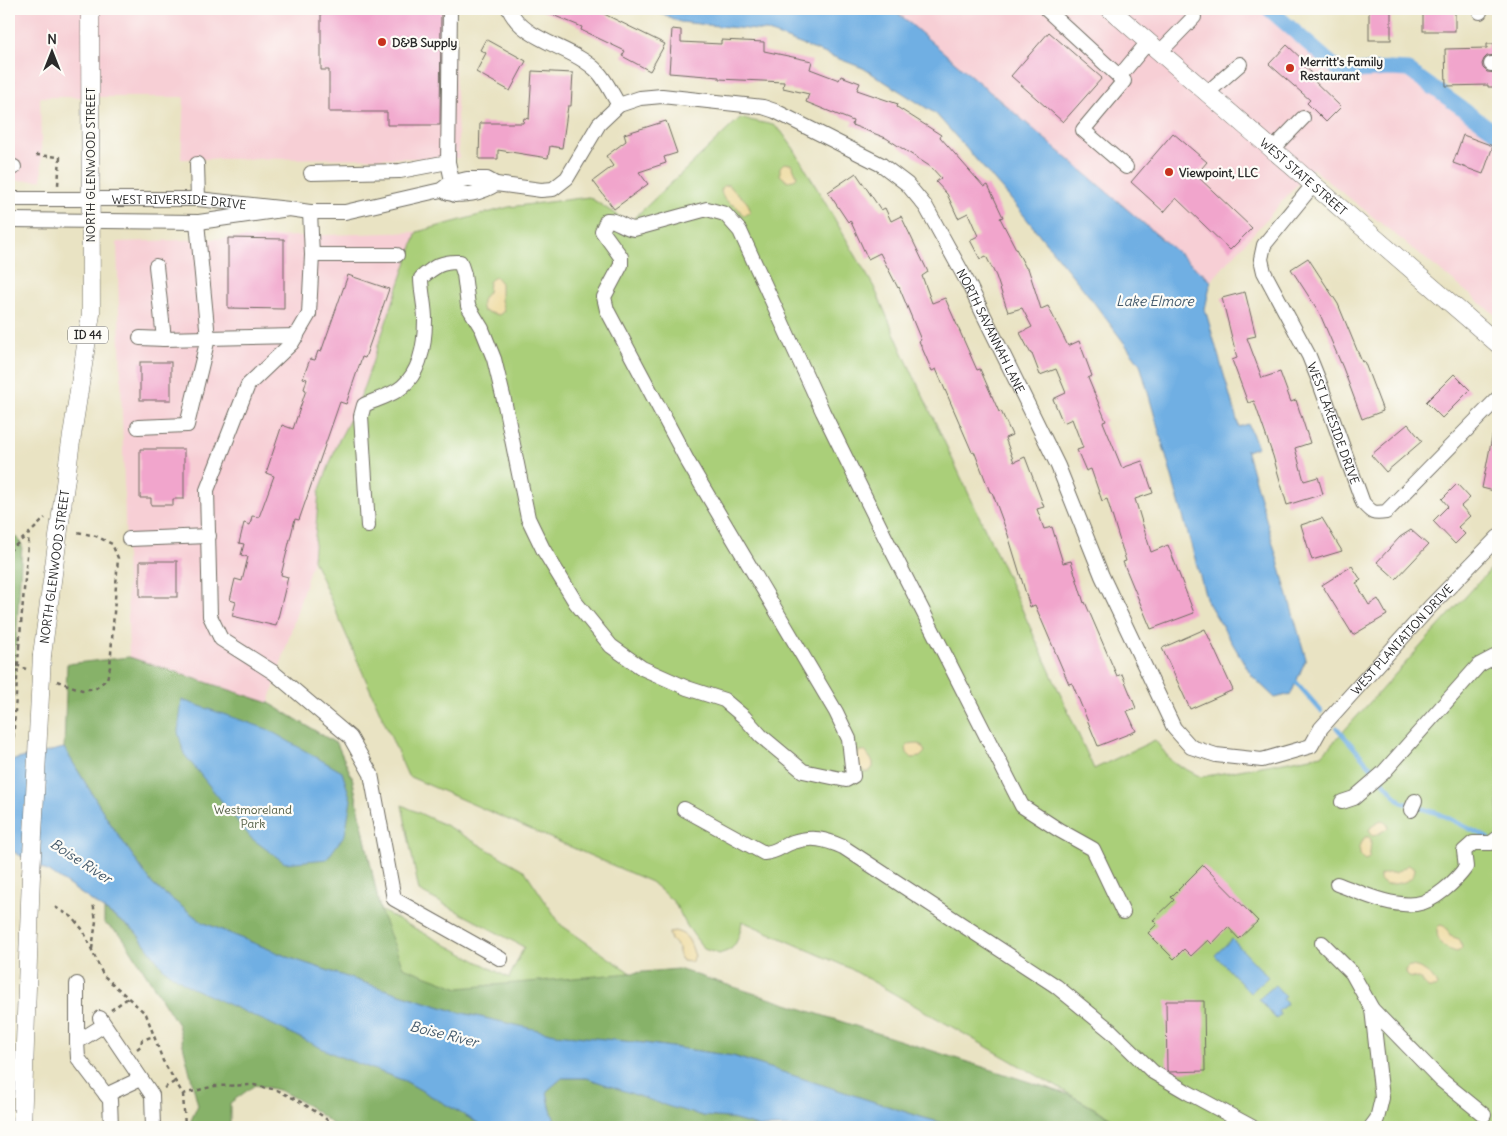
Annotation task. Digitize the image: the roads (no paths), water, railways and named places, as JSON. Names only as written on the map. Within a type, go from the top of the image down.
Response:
[{"type":"main road","name":"NORTH GLENWOOD STREET","points":[[22,1127],[31,875],[42,656],[69,456],[91,314],[90,9]]},
{"type":"main road","name":"WEST STATE STREET","points":[[1110,9],[1498,344]]},
{"type":"street","points":[[450,9],[448,162],[454,188]]},
{"type":"street","points":[[509,9],[512,16],[524,28],[586,63],[598,72],[619,105]]},
{"type":"street","points":[[1046,9],[1124,81],[1083,130],[1126,167]]},
{"type":"street","points":[[1119,77],[1154,47],[1194,17]]},
{"type":"street","points":[[1207,93],[1240,64]]},
{"type":"street","name":"NORTH SAVANNAH LANE","points":[[553,189],[567,178],[599,124],[619,105],[640,98],[662,96],[763,107],[787,115],[882,165],[907,184],[926,207],[969,285],[1058,466],[1102,576],[1174,728],[1191,747],[1216,756],[1262,760],[1311,746]]},
{"type":"street","points":[[1272,150],[1303,118]]},
{"type":"street","points":[[311,173],[400,171],[448,162]]},
{"type":"street","points":[[197,164],[198,198]]},
{"type":"street","name":"WEST RIVERSIDE DRIVE","points":[[9,199],[198,198],[310,212],[345,212],[454,188],[466,180],[487,179],[496,184],[542,190],[553,189]]},
{"type":"street","name":"WEST LAKESIDE DRIVE","points":[[1313,185],[1264,245],[1261,260],[1264,272],[1309,356],[1363,503],[1371,512],[1386,512],[1498,398]]},
{"type":"street","name":"WEST RIVERSIDE DRIVE","points":[[9,220],[197,222],[289,209]]},
{"type":"street","points":[[368,526],[361,416],[364,405],[402,387],[413,374],[424,350],[425,318],[421,291],[422,278],[434,266],[449,262],[460,262],[464,274],[468,306],[482,329],[494,360],[528,518],[543,549],[576,603],[610,646],[642,668],[687,688],[724,700],[744,717],[761,736],[803,771],[846,780],[853,776],[849,739],[836,712],[688,462],[608,310],[604,297],[621,265],[621,257],[602,231],[607,220],[613,220],[627,228],[634,229],[707,209],[725,214],[740,231],[823,412],[1022,806],[1093,849],[1123,912]]},
{"type":"street","points":[[310,212],[312,255],[309,314],[292,343],[248,385],[207,490],[210,616],[220,639],[273,672],[350,737],[371,774],[394,898],[501,958]]},
{"type":"street","points":[[138,427],[187,425],[208,338],[197,222]]},
{"type":"street","points":[[312,255],[397,255]]},
{"type":"street","points":[[156,266],[164,339]]},
{"type":"street","points":[[140,338],[296,336]]},
{"type":"street","points":[[129,539],[208,536]]},
{"type":"street","name":"WEST PLANTATION DRIVE","points":[[1311,746],[1322,728],[1430,607],[1498,537]]},
{"type":"street","points":[[1342,802],[1354,798],[1378,777],[1479,665],[1498,655]]},
{"type":"street","points":[[684,809],[764,853],[774,852],[792,842],[811,839],[827,840],[843,847],[1056,986],[1112,1031],[1153,1072],[1252,1127]]},
{"type":"street","points":[[1337,884],[1384,902],[1418,904],[1438,895],[1459,876],[1466,867],[1464,851],[1473,843],[1495,841]]},
{"type":"street","points":[[1322,943],[1352,973],[1372,1009],[1441,1080],[1484,1115]]},
{"type":"street","points":[[77,984],[78,1058],[110,1100],[111,1127]]},
{"type":"street","points":[[1371,1127],[1377,1119],[1382,1098],[1372,1009]]},
{"type":"street","points":[[77,1042],[102,1021],[152,1096],[153,1127]]},
{"type":"street","points":[[106,1095],[140,1078]]},
{"type":"water","name":"Lake Elmore","points":[[652,9],[893,9],[1211,281],[1205,309],[1239,427],[1248,424],[1258,447],[1247,451],[1246,449],[1306,659],[1291,694],[1275,698],[1252,676],[1207,601],[1140,364],[1089,296],[1009,197],[936,114],[863,68],[766,31],[680,22]]},
{"type":"water","points":[[182,700],[267,729],[342,772],[351,800],[345,834],[327,859],[285,863],[251,838],[184,754],[178,732]]},
{"type":"water","name":"Boise River","points":[[64,748],[110,823],[153,885],[202,922],[293,959],[454,1011],[555,1034],[644,1043],[733,1056],[956,1127],[761,1127],[728,1118],[703,1116],[670,1107],[587,1078],[562,1078],[547,1091],[557,1127],[482,1127],[405,1081],[338,1056],[190,987],[164,969],[135,931],[57,877],[9,849],[9,761]]},
{"type":"water","points":[[1232,939],[1268,977],[1250,993],[1215,955]]},
{"type":"water","points":[[1275,985],[1286,997],[1283,999],[1287,1004],[1278,1011],[1281,1015],[1276,1019],[1259,999]]},
{"type":"waterway","points":[[1269,9],[1341,72],[1390,69],[1408,70],[1498,134]]},
{"type":"waterway","points":[[1296,682],[1321,711]]},
{"type":"waterway","points":[[1337,728],[1401,802],[1440,814],[1488,838]]},
{"type":"place","name":"D&B Supply","points":[[382,42]]},
{"type":"place","name":"Merritt's Family Restaurant","points":[[1290,68]]},
{"type":"place","name":"Viewpoint, LLC","points":[[1169,172]]},
{"type":"park label","name":"Westmoreland Park","points":[[253,816]]}]
